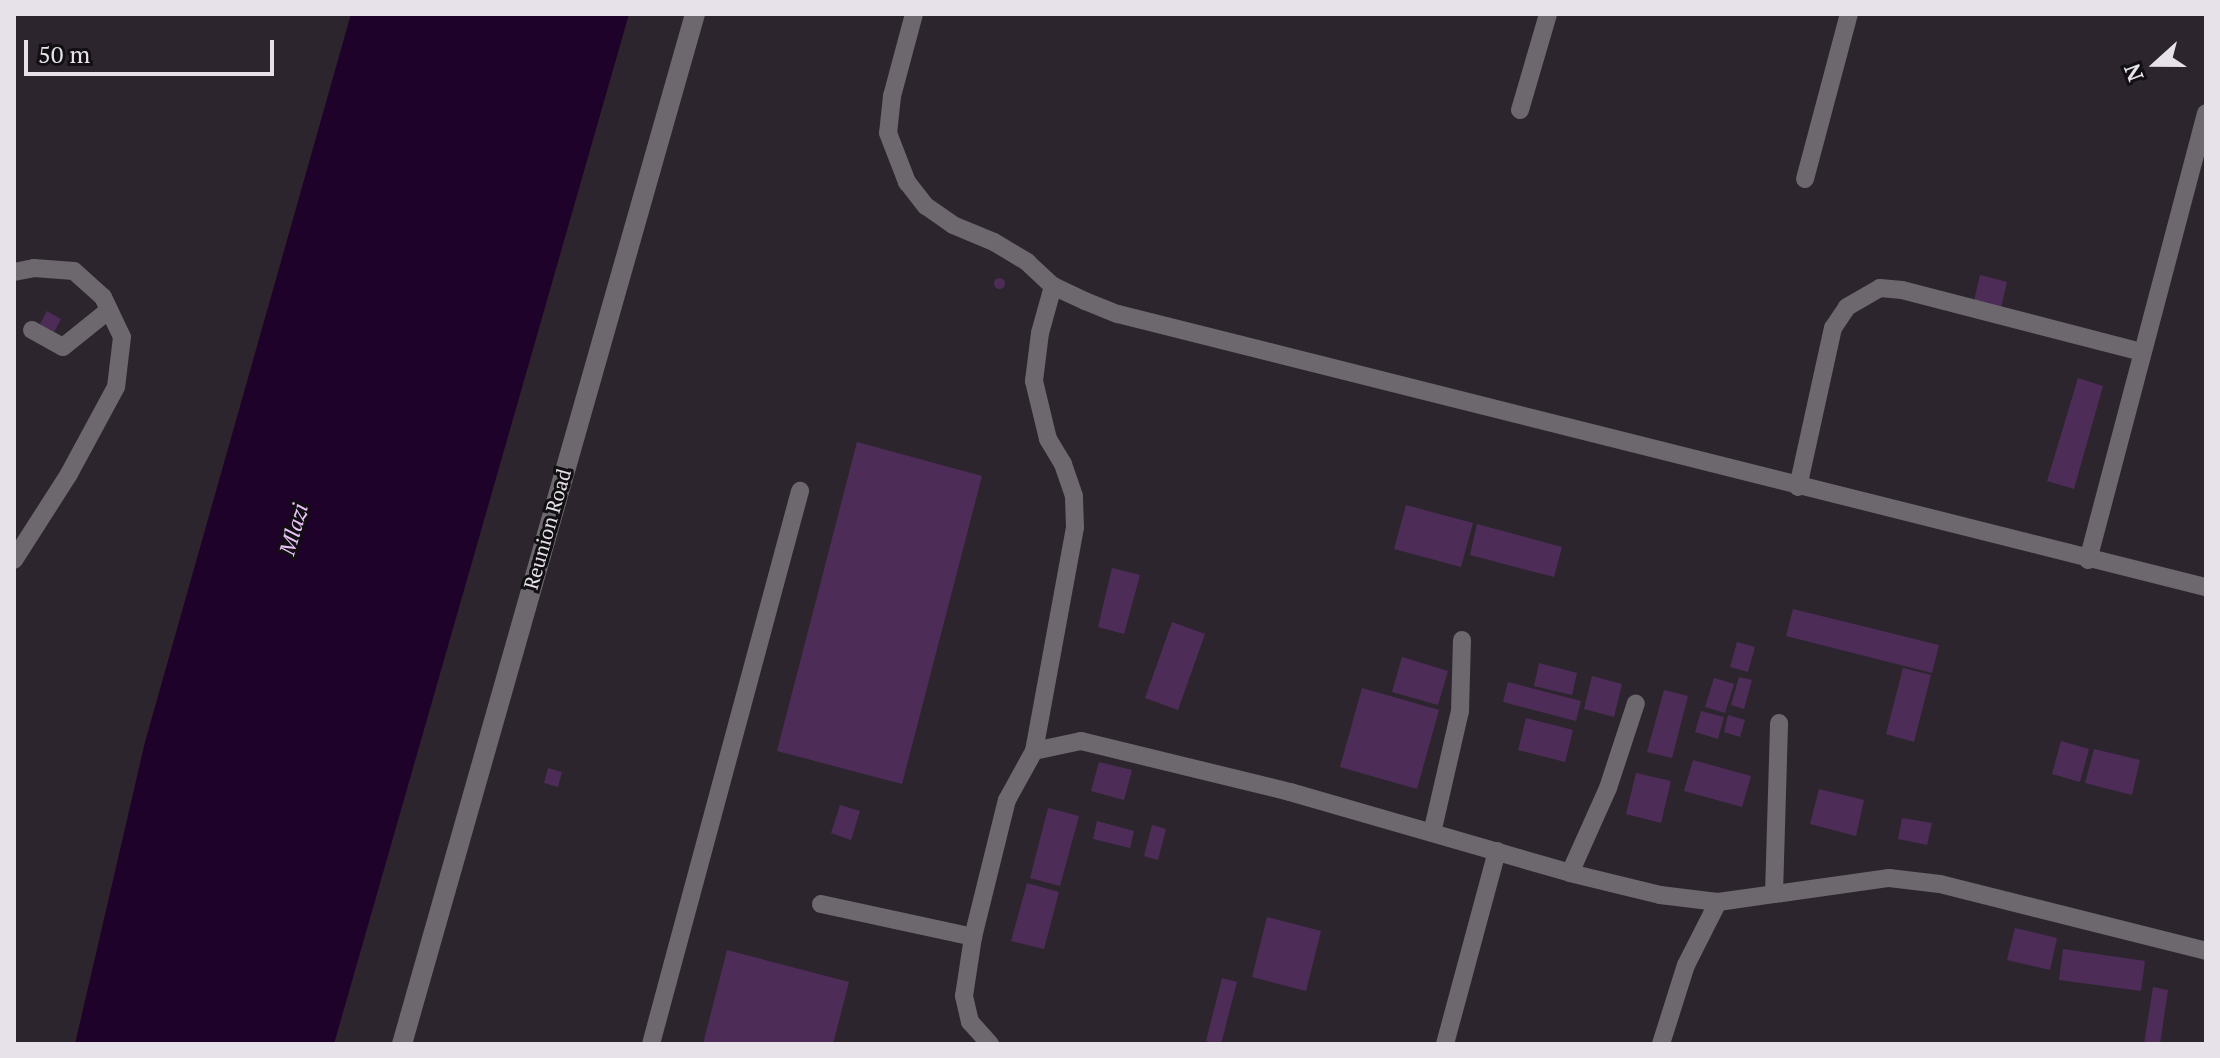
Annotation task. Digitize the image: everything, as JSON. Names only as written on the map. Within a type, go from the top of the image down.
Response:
[{"type":"street","name":"Reunion Road","points":[[402,1044],[695,14]]},
{"type":"lane","points":[[914,14],[892,96],[888,133],[901,170],[926,206],[953,225],[994,242],[1027,262],[1053,286],[1118,314],[2088,560],[2206,587]]},
{"type":"lane","points":[[1520,110],[1548,14]]},
{"type":"lane","points":[[1805,179],[1849,14]]},
{"type":"lane","points":[[2088,560],[2206,113]]},
{"type":"lane","points":[[14,272],[34,268],[74,271],[103,297],[122,337],[116,387],[69,474],[14,560]]},
{"type":"lane","points":[[990,1044],[970,1022],[964,996],[973,937],[1007,800],[1034,751],[1075,527],[1074,496],[1063,464],[1048,439],[1034,381],[1040,333],[1053,286]]},
{"type":"lane","points":[[1798,487],[1833,328],[1847,307],[1880,288],[1902,290],[2141,352]]},
{"type":"lane","points":[[32,330],[63,347],[109,310]]},
{"type":"lane","points":[[651,1044],[800,491]]},
{"type":"lane","points":[[1432,833],[1460,711],[1462,640]]},
{"type":"lane","points":[[1570,873],[1608,788],[1636,703]]},
{"type":"lane","points":[[1774,894],[1779,723]]},
{"type":"lane","points":[[1034,751],[1081,741],[1290,792],[1570,873],[1660,895],[1718,902],[1889,878],[1940,884],[2206,951]]},
{"type":"lane","points":[[1445,1044],[1497,851]]},
{"type":"lane","points":[[1661,1044],[1686,965],[1718,902]]},
{"type":"lane","points":[[821,904],[973,937]]},
{"type":"water","name":"Mlazi","points":[[351,14],[629,14],[334,1044],[75,1044],[145,742]]},
{"type":"building","points":[[1980,275],[2007,282],[2001,308],[1974,301]]},
{"type":"building","points":[[999,277],[1005,283],[999,289],[993,283]]},
{"type":"building","points":[[47,311],[61,319],[54,332],[40,324]]},
{"type":"building","points":[[2078,378],[2103,386],[2074,489],[2047,481]]},
{"type":"building","points":[[857,442],[982,476],[902,784],[777,751]]},
{"type":"building","points":[[1406,505],[1473,523],[1461,567],[1394,549]]},
{"type":"building","points":[[1477,524],[1562,547],[1554,577],[1470,555]]},
{"type":"building","points":[[1112,568],[1140,575],[1124,634],[1098,627]]},
{"type":"building","points":[[1793,609],[1939,645],[1932,673],[1786,636]]},
{"type":"building","points":[[1172,622],[1205,634],[1178,710],[1145,698]]},
{"type":"building","points":[[1737,642],[1755,647],[1748,672],[1730,667]]},
{"type":"building","points":[[1402,657],[1448,671],[1438,705],[1392,692]]},
{"type":"building","points":[[1539,663],[1577,673],[1572,695],[1534,686]]},
{"type":"building","points":[[1903,668],[1931,675],[1914,742],[1886,734]]},
{"type":"building","points":[[1592,676],[1622,684],[1614,717],[1584,709]]},
{"type":"building","points":[[1739,677],[1752,680],[1744,709],[1731,705]]},
{"type":"building","points":[[1714,678],[1734,684],[1725,713],[1705,707]]},
{"type":"building","points":[[1508,682],[1581,701],[1576,721],[1503,702]]},
{"type":"building","points":[[1362,688],[1439,710],[1417,789],[1340,767]]},
{"type":"building","points":[[1664,690],[1688,696],[1672,758],[1647,752]]},
{"type":"building","points":[[1701,711],[1724,717],[1718,739],[1695,732]]},
{"type":"building","points":[[1728,715],[1745,720],[1740,737],[1724,732]]},
{"type":"building","points":[[1526,718],[1573,730],[1565,762],[1518,750]]},
{"type":"building","points":[[2061,741],[2089,749],[2080,782],[2052,774]]},
{"type":"building","points":[[2094,749],[2140,760],[2132,795],[2085,783]]},
{"type":"building","points":[[1693,760],[1751,776],[1742,807],[1684,791]]},
{"type":"building","points":[[1099,762],[1132,770],[1124,800],[1091,791]]},
{"type":"building","points":[[548,768],[562,772],[558,787],[544,783]]},
{"type":"building","points":[[1636,773],[1671,781],[1661,823],[1626,814]]},
{"type":"building","points":[[1819,789],[1864,800],[1856,836],[1810,824]]},
{"type":"building","points":[[840,805],[860,811],[851,840],[831,833]]},
{"type":"building","points":[[1048,808],[1079,816],[1060,886],[1030,878]]},
{"type":"building","points":[[1902,818],[1932,823],[1927,845],[1898,839]]},
{"type":"building","points":[[1097,821],[1134,831],[1130,848],[1093,839]]},
{"type":"building","points":[[1152,825],[1166,829],[1158,860],[1144,856]]},
{"type":"building","points":[[1027,883],[1059,892],[1044,949],[1011,941]]},
{"type":"building","points":[[1267,917],[1321,931],[1306,991],[1252,977]]},
{"type":"building","points":[[2015,928],[2057,938],[2050,970],[2007,960]]},
{"type":"building","points":[[2063,949],[2145,961],[2141,991],[2059,980]]},
{"type":"building","points":[[727,950],[849,982],[833,1044],[703,1044]]},
{"type":"building","points":[[1222,978],[1237,982],[1221,1044],[1217,1044],[1206,1041]]},
{"type":"building","points":[[2153,987],[2168,990],[2160,1044],[2144,1044]]}]
